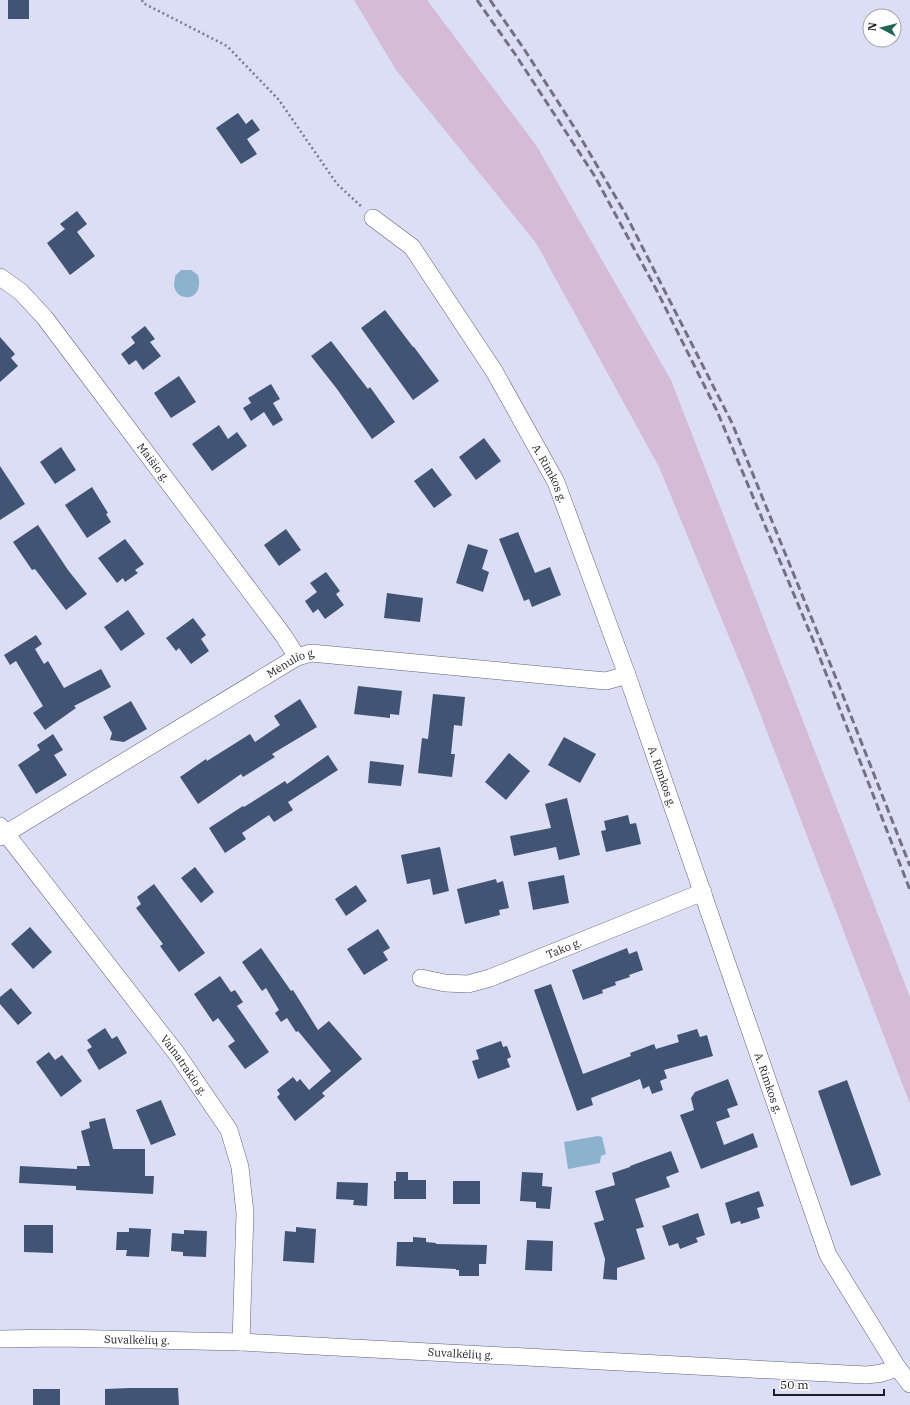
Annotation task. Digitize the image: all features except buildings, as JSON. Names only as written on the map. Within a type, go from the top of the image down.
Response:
[{"type":"street","name":"A. Rimkos g.","points":[[373,218],[412,246],[494,371],[556,482],[627,675],[828,1255],[897,1367]]},
{"type":"street","name":"Maišio g.","points":[[0,278],[21,292],[45,318],[284,635],[297,657]]},
{"type":"street","name":"Mėnulio g.","points":[[2,832],[297,657],[312,653],[606,681],[627,675]]},
{"type":"street","name":"Vainatrakio g.","points":[[2,832],[177,1054],[229,1130],[240,1166],[245,1213],[240,1342]]},
{"type":"street","name":"Tako g.","points":[[421,978],[445,983],[468,984],[490,978],[703,892]]},
{"type":"street","name":"Suvalkėlių g.","points":[[0,1339],[59,1338],[240,1342],[866,1375],[888,1372],[897,1367]]},
{"type":"street","points":[[897,1367],[910,1384]]},
{"type":"path","points":[[142,0],[143,3],[227,46],[279,100],[337,184],[373,218]]},
{"type":"shaded area","points":[[354,0],[427,0],[536,145],[671,380],[910,997],[910,1104],[751,690],[659,467],[536,243],[396,70]]},
{"type":"water","points":[[181,270],[191,270],[198,275],[198,290],[190,297],[180,295],[176,292],[174,286],[175,276]]},
{"type":"water","points":[[598,1136],[602,1137],[606,1154],[601,1156],[600,1163],[568,1169],[564,1142]]},
{"type":"railway","points":[[477,0],[515,54],[594,175],[656,289],[717,411],[813,640],[910,890]]},
{"type":"railway","points":[[490,0],[524,49],[576,130],[625,213],[732,423],[838,683],[910,866]]}]
